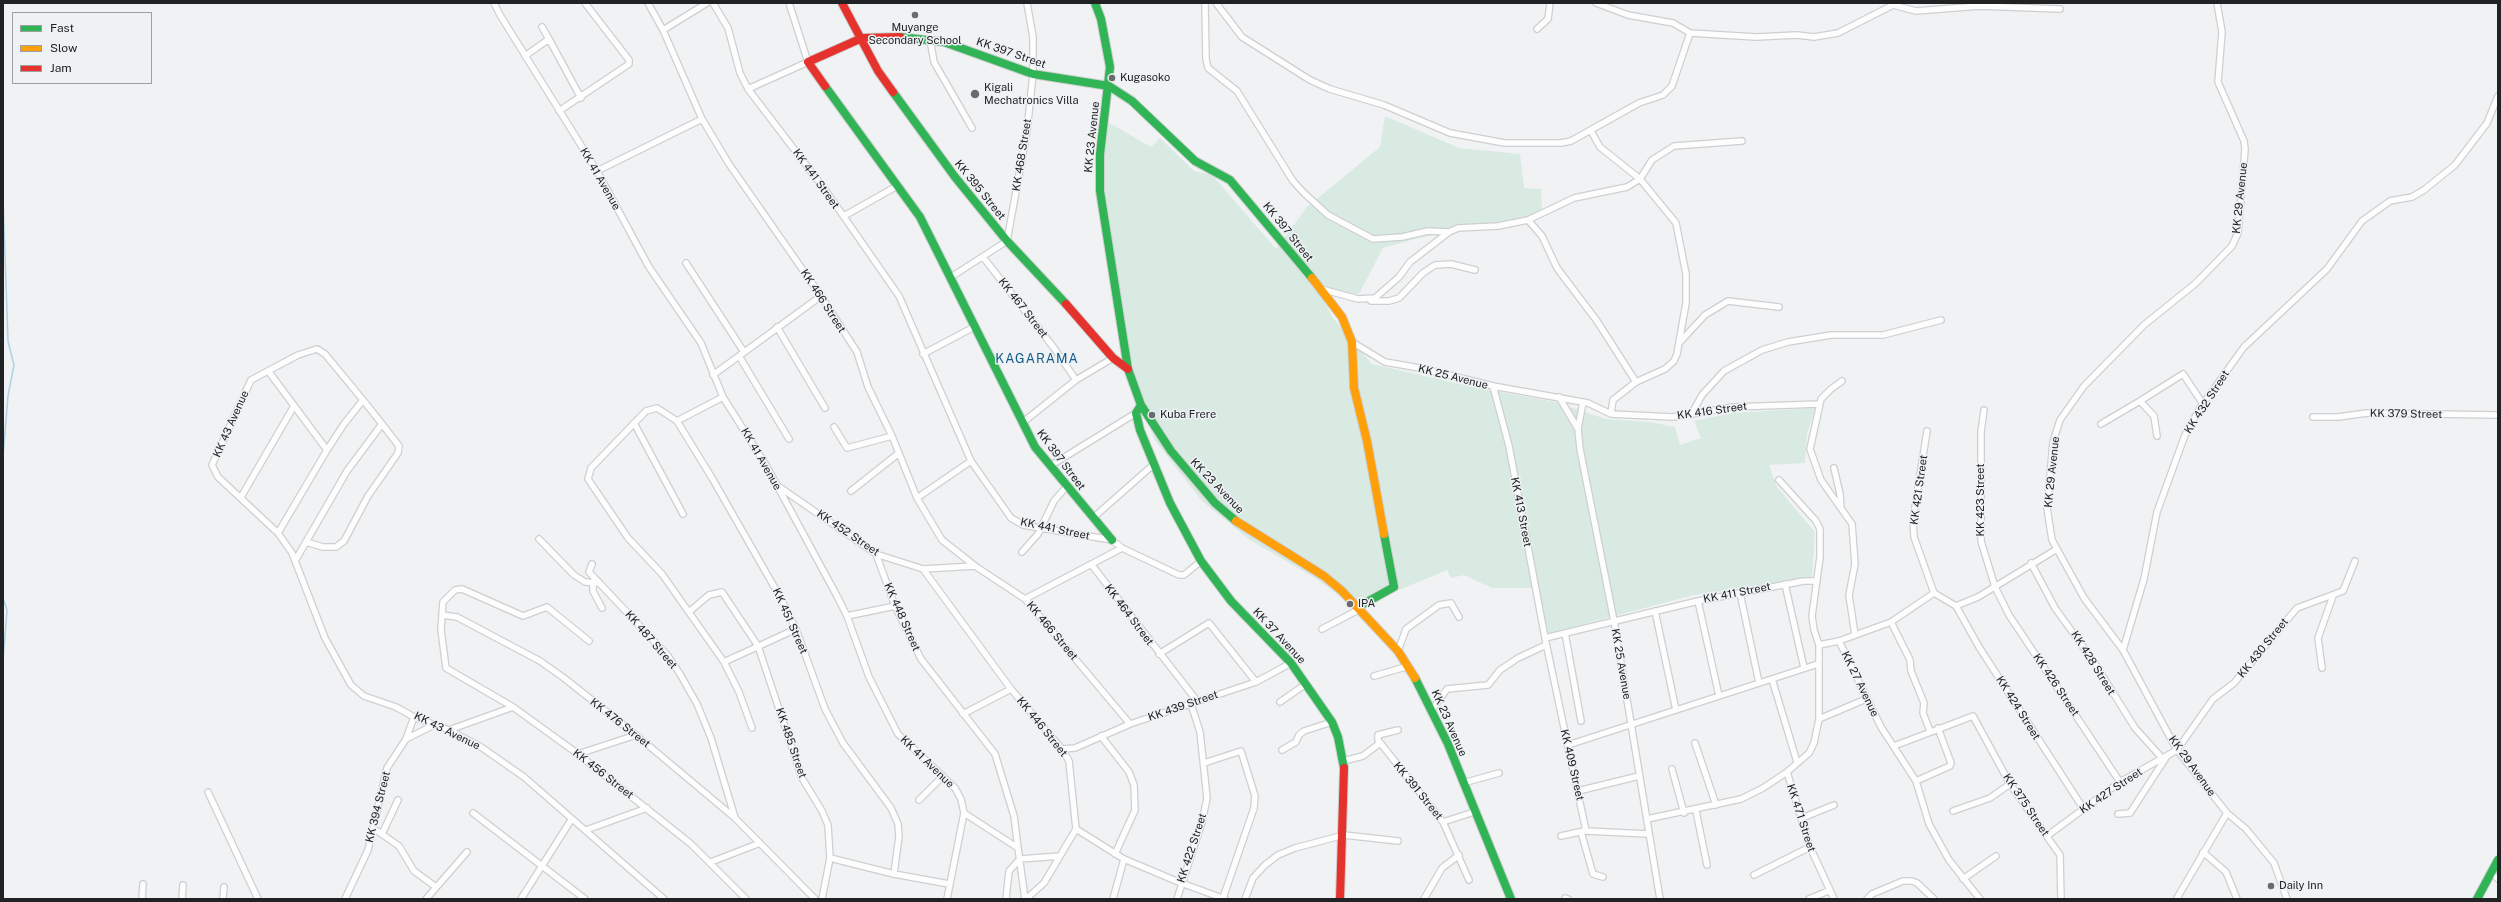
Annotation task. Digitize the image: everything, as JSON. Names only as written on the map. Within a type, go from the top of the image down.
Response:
[{"type":"main road","name":"KK 23 Avenue","points":[[1095,3],[1110,54],[1109,86],[1100,154],[1100,191],[1128,369],[1141,405],[1171,451],[1215,503],[1240,525],[1324,576],[1359,608],[1398,651],[1409,666],[1432,710],[1511,899]]},
{"type":"main road","name":"KK 395 Street","points":[[846,5],[878,71],[955,177],[1007,241],[1096,336],[1113,358],[1128,369]]},
{"type":"main road","name":"KK 397 Street","points":[[1112,540],[1035,447],[920,217],[808,62],[862,38],[909,37],[930,39],[1007,62],[1033,74],[1109,86],[1132,101],[1195,160],[1230,180],[1321,289],[1342,317],[1352,342],[1354,388],[1367,441],[1394,587],[1359,608]]},
{"type":"main road","points":[[1136,413],[1141,405]]},
{"type":"main road","name":"KK 37 Avenue","points":[[1136,413],[1154,465],[1170,503],[1201,561],[1231,601],[1291,663],[1332,722],[1338,737],[1345,775],[1344,835],[1340,899]]},
{"type":"main road","points":[[2477,899],[2498,860]]},
{"type":"main road","points":[[2484,899],[2497,877]]},
{"type":"street","name":"KK 41 Avenue","points":[[494,3],[525,56],[597,171],[649,267],[701,343],[723,397],[776,484],[847,616],[869,677],[898,734],[944,776],[961,799],[964,813]]},
{"type":"street","points":[[559,111],[627,67],[629,60],[585,3]]},
{"type":"street","name":"KK 466 Street","points":[[648,3],[663,30],[702,119],[742,184],[821,296],[857,352],[868,387],[900,453],[917,498],[942,540],[975,566],[1025,599],[1130,724]]},
{"type":"street","points":[[663,30],[707,3]]},
{"type":"street","name":"KK 441 Street","points":[[713,3],[728,28],[740,73],[748,89],[844,216],[899,296],[971,461],[1011,518],[1023,525],[1112,540],[1122,548],[1179,575],[1184,575],[1201,561]]},
{"type":"street","points":[[748,89],[808,62],[789,3]]},
{"type":"street","name":"KK 468 Street","points":[[1007,241],[1026,138],[1033,74],[1033,37],[1027,3]]},
{"type":"street","points":[[1205,3],[1206,59],[1208,68],[1237,91],[1293,181],[1328,216],[1373,239],[1402,237],[1428,231],[1449,232]]},
{"type":"street","points":[[1216,3],[1242,37],[1310,80],[1330,89],[1384,105],[1450,133],[1505,143],[1536,144],[1571,141],[1639,103],[1669,91],[1690,33]]},
{"type":"street","points":[[1537,29],[1548,18],[1550,3]]},
{"type":"street","points":[[1596,3],[1628,15],[1673,23],[1690,33],[1756,36],[1831,35],[1843,32],[1893,6],[1916,11],[1980,6],[2060,9]]},
{"type":"street","name":"KK 29 Avenue","points":[[2217,3],[2222,32],[2218,82],[2244,141],[2245,149],[2238,233],[2232,246],[2196,283],[2144,325],[2084,386],[2060,420],[2053,442],[2047,500],[2052,540],[2084,598],[2123,650],[2178,750],[2227,813],[2246,829],[2274,863],[2287,899]]},
{"type":"street","points":[[542,27],[581,98]]},
{"type":"street","points":[[525,56],[549,39]]},
{"type":"street","points":[[930,39],[934,62],[972,128]]},
{"type":"street","name":"KK 432 Street","points":[[2123,650],[2144,579],[2157,512],[2185,435],[2203,404],[2244,348],[2327,269],[2362,221],[2390,201],[2412,196],[2424,190],[2455,165],[2487,124],[2498,96]]},
{"type":"street","points":[[597,171],[702,119]]},
{"type":"street","points":[[1590,131],[1600,147],[1640,179],[1676,223],[1679,233],[1687,294],[1678,354],[1671,365],[1636,382],[1612,400],[1611,414]]},
{"type":"street","points":[[1367,300],[1375,298],[1387,290],[1410,262],[1449,232],[1458,228],[1498,226],[1528,220],[1574,198],[1597,192],[1618,190],[1627,187],[1640,179],[1652,160],[1674,146],[1742,141]]},
{"type":"street","points":[[844,216],[897,186]]},
{"type":"street","points":[[1528,220],[1542,236],[1557,268],[1597,320],[1636,382]]},
{"type":"street","points":[[951,277],[1007,241]]},
{"type":"street","name":"KK 467 Street","points":[[982,257],[1054,348],[1076,380]]},
{"type":"street","points":[[686,263],[741,354],[789,439]]},
{"type":"street","points":[[1321,289],[1367,300],[1389,301],[1399,298],[1423,274],[1435,266],[1451,264],[1475,270]]},
{"type":"street","points":[[713,374],[821,296]]},
{"type":"street","points":[[1679,344],[1705,315],[1728,301],[1779,306]]},
{"type":"street","points":[[1691,415],[1702,396],[1724,371],[1762,350],[1788,342],[1831,335],[1883,335],[1940,320]]},
{"type":"street","points":[[777,327],[825,408]]},
{"type":"street","points":[[923,354],[974,327]]},
{"type":"street","name":"KK 25 Avenue","points":[[1352,342],[1385,362],[1427,370],[1493,386],[1582,402],[1578,429],[1614,621],[1639,776],[1648,820],[1648,834],[1660,899]]},
{"type":"street","name":"KK 43 Avenue","points":[[363,400],[325,354],[317,349],[298,355],[269,372],[251,380],[212,465],[218,476],[278,533],[295,560],[325,638],[352,685],[364,696],[396,707],[414,717],[449,730],[481,748],[524,777],[571,820],[586,830],[664,899]]},
{"type":"street","points":[[1022,423],[1076,380],[1113,358]]},
{"type":"street","points":[[269,372],[327,450]]},
{"type":"street","points":[[2100,424],[2140,402],[2183,374],[2203,404]]},
{"type":"street","points":[[1842,381],[1824,395],[1819,404],[1810,449],[1821,480],[1852,524],[1855,564],[1849,595],[1855,635]]},
{"type":"street","name":"KK 413 Street","points":[[1493,386],[1509,446],[1545,638]]},
{"type":"street","points":[[723,397],[677,421],[654,408],[646,411],[591,468],[588,479],[628,538],[662,574],[690,611],[724,662],[739,692],[752,728]]},
{"type":"street","name":"KK 25 Avenue","points":[[1559,397],[1578,429]]},
{"type":"street","points":[[278,533],[327,450],[344,424],[363,400],[399,446],[398,453],[368,496],[344,541],[336,547],[306,542]]},
{"type":"street","name":"KK 416 Street","points":[[1582,402],[1611,414],[1673,417],[1733,407],[1819,404]]},
{"type":"street","points":[[2140,402],[2154,416],[2157,436]]},
{"type":"street","points":[[241,497],[294,406]]},
{"type":"street","name":"KK 423 Street","points":[[1984,410],[1981,432],[1981,541],[1995,587]]},
{"type":"street","points":[[1050,466],[1136,413]]},
{"type":"street","name":"KK 379 Street","points":[[2313,416],[2338,417],[2367,413],[2498,415]]},
{"type":"street","name":"KK 451 Street","points":[[677,421],[752,545],[796,629],[825,709],[843,743],[891,808],[898,824],[898,850],[894,874]]},
{"type":"street","points":[[634,423],[683,514]]},
{"type":"street","points":[[295,560],[347,471],[382,424]]},
{"type":"street","points":[[834,427],[847,448],[892,436]]},
{"type":"street","name":"KK 421 Street","points":[[1928,431],[1913,520],[1914,537],[1934,592]]},
{"type":"street","points":[[851,491],[885,463],[900,453]]},
{"type":"street","points":[[917,498],[971,461]]},
{"type":"street","points":[[1093,518],[1154,465]]},
{"type":"street","points":[[1834,468],[1840,494],[1841,509]]},
{"type":"street","points":[[1779,480],[1816,521],[1820,529],[1820,557],[1817,581]]},
{"type":"street","name":"KK 452 Street","points":[[776,484],[876,554],[923,569],[975,566]]},
{"type":"street","points":[[1022,552],[1038,534],[1040,527],[1054,501],[1067,486]]},
{"type":"street","name":"KK 487 Street","points":[[538,538],[574,575],[585,582],[595,582]]},
{"type":"street","points":[[1025,599],[1122,548]]},
{"type":"street","points":[[1934,592],[1956,606],[1995,587],[2031,563],[2057,550]]},
{"type":"street","name":"KK 448 Street","points":[[876,554],[895,606],[921,659],[963,714],[984,737],[995,754],[1014,816],[1018,848]]},
{"type":"street","name":"KK 430 Street","points":[[2178,750],[2213,699],[2234,683],[2297,608],[2333,596],[2343,591],[2355,561]]},
{"type":"street","name":"KK 428 Street","points":[[2031,563],[2055,608],[2094,662],[2134,728],[2165,757]]},
{"type":"street","name":"KK 487 Street","points":[[592,564],[588,571],[595,582],[658,645],[680,674],[697,704],[711,738],[735,818]]},
{"type":"street","name":"KK 464 Street","points":[[1090,564],[1160,654],[1208,623],[1256,682]]},
{"type":"street","name":"KK 446 Street","points":[[923,569],[1011,689],[1062,749],[1069,761],[1076,829]]},
{"type":"street","name":"KK 411 Street","points":[[1545,638],[1698,601],[1785,584],[1817,581]]},
{"type":"street","name":"KK 471 Street","points":[[1817,581],[1812,616],[1814,630],[1819,645],[1818,719],[1814,743],[1809,753],[1787,772],[1810,847],[1828,891],[1834,899]]},
{"type":"street","name":"KK 487 Street","points":[[595,582],[593,591],[602,608]]},
{"type":"street","points":[[1785,584],[1804,668]]},
{"type":"street","name":"KK 426 Street","points":[[1995,587],[2010,616],[2120,782]]},
{"type":"street","points":[[442,615],[443,602],[455,590],[462,589],[523,616],[547,607],[589,641]]},
{"type":"street","name":"KK 485 Street","points":[[690,611],[709,595],[718,592],[723,594],[758,646],[802,778],[828,825],[830,858],[822,899]]},
{"type":"street","name":"KK 27 Avenue","points":[[1934,592],[1891,622],[1839,641],[1866,699],[1916,781],[1929,824],[1949,860],[1980,899]]},
{"type":"street","points":[[1740,593],[1759,683]]},
{"type":"street","points":[[2322,668],[2318,638],[2333,596]]},
{"type":"street","points":[[1698,601],[1719,696]]},
{"type":"street","points":[[1398,651],[1406,629],[1439,605],[1451,602],[1459,617]]},
{"type":"street","points":[[847,616],[895,606]]},
{"type":"street","name":"KK 424 Street","points":[[1956,606],[1979,647],[2083,808]]},
{"type":"street","points":[[1322,629],[1359,608]]},
{"type":"street","points":[[1655,611],[1676,710]]},
{"type":"street","name":"KK 476 Street","points":[[442,615],[457,618],[540,661],[636,734],[735,818],[815,899]]},
{"type":"street","name":"KK 456 Street","points":[[442,615],[441,630],[446,668],[513,707],[578,754],[647,808],[711,862],[746,899]]},
{"type":"street","points":[[1891,622],[1910,660],[1911,671],[1924,704],[1923,714],[1930,731]]},
{"type":"street","points":[[724,662],[796,629]]},
{"type":"street","points":[[1565,633],[1581,721]]},
{"type":"street","name":"KK 409 Street","points":[[1545,638],[1578,791],[1583,831],[1593,874],[1603,877]]},
{"type":"street","points":[[1819,645],[1839,641]]},
{"type":"street","points":[[1432,710],[1447,689],[1488,685],[1500,670],[1531,650],[1546,645]]},
{"type":"street","points":[[1160,654],[1198,701]]},
{"type":"street","name":"KK 439 Street","points":[[1062,749],[1075,748],[1130,724],[1256,682],[1291,663]]},
{"type":"street","points":[[1568,745],[1818,664]]},
{"type":"street","points":[[1374,676],[1409,666]]},
{"type":"street","points":[[1772,678],[1797,762]]},
{"type":"street","points":[[1280,702],[1306,684]]},
{"type":"street","points":[[963,714],[1011,689]]},
{"type":"street","points":[[1818,719],[1866,699]]},
{"type":"street","name":"KK 422 Street","points":[[1177,899],[1202,822],[1207,798],[1200,732],[1191,704]]},
{"type":"street","points":[[449,730],[513,707]]},
{"type":"street","name":"KK 375 Street","points":[[1938,728],[1973,716],[2010,784],[2060,855],[2062,899]]},
{"type":"street","name":"KK 394 Street","points":[[345,899],[368,850],[387,768],[406,739],[414,717]]},
{"type":"street","points":[[1282,750],[1296,742],[1300,734],[1332,722]]},
{"type":"street","points":[[406,739],[434,725]]},
{"type":"street","points":[[1894,746],[1938,728],[1951,763],[1950,766],[1916,781]]},
{"type":"street","points":[[1342,761],[1362,756],[1380,743],[1378,735],[1398,730]]},
{"type":"street","points":[[578,754],[636,734]]},
{"type":"street","points":[[1101,736],[1129,772],[1134,784],[1135,810],[1116,854]]},
{"type":"street","name":"KK 391 Street","points":[[1380,743],[1443,822],[1469,880]]},
{"type":"street","points":[[1695,743],[1716,805]]},
{"type":"street","points":[[1069,761],[1075,748]]},
{"type":"street","name":"KK 427 Street","points":[[2047,836],[2120,782],[2178,750]]},
{"type":"street","points":[[1026,899],[1044,883],[1076,829],[1124,859],[1181,883],[1225,898],[1254,808],[1255,796],[1241,751],[1204,763]]},
{"type":"street","points":[[2118,814],[2130,813],[2165,757]]},
{"type":"street","points":[[1672,769],[1684,813]]},
{"type":"street","points":[[1648,820],[1696,811],[1741,799],[1763,788],[1787,772]]},
{"type":"street","points":[[1463,783],[1499,773]]},
{"type":"street","points":[[919,800],[944,776]]},
{"type":"street","points":[[1578,791],[1639,776]]},
{"type":"street","points":[[1953,811],[1990,798],[2010,784]]},
{"type":"street","points":[[208,792],[258,899]]},
{"type":"street","points":[[382,834],[398,800]]},
{"type":"street","points":[[1802,818],[1834,805]]},
{"type":"street","points":[[586,830],[647,808]]},
{"type":"street","points":[[1696,811],[1707,865]]},
{"type":"street","points":[[1443,822],[1474,812]]},
{"type":"street","points":[[473,813],[584,899]]},
{"type":"street","points":[[947,899],[964,813],[1018,848],[1026,899]]},
{"type":"street","points":[[2177,898],[2227,813]]},
{"type":"street","points":[[521,899],[571,820]]},
{"type":"street","points":[[373,828],[400,846],[418,874],[436,887]]},
{"type":"street","points":[[1561,836],[1583,831],[1648,834]]},
{"type":"street","points":[[1245,899],[1253,878],[1265,865],[1278,855],[1295,848],[1344,835],[1398,840]]},
{"type":"street","points":[[711,862],[760,843]]},
{"type":"street","points":[[1754,875],[1810,847]]},
{"type":"street","points":[[426,899],[467,852]]},
{"type":"street","points":[[2203,852],[2226,872],[2237,899]]},
{"type":"street","points":[[1424,899],[1442,868],[1458,855]]},
{"type":"street","points":[[1006,899],[1009,871],[1020,859],[1060,856]]},
{"type":"street","points":[[1963,879],[1996,856]]},
{"type":"street","points":[[830,858],[894,874],[949,884]]},
{"type":"street","points":[[1113,899],[1124,859]]},
{"type":"street","points":[[1867,899],[1872,894],[1903,881],[1912,881],[1917,883],[1934,899]]},
{"type":"street","points":[[142,899],[143,884]]},
{"type":"street","points":[[182,899],[183,885]]},
{"type":"street","points":[[223,899],[224,887]]},
{"type":"street","points":[[1809,899],[1828,891]]},
{"type":"street","points":[[1872,894],[1877,899]]},
{"type":"shaded area","points":[[1385,116],[1459,148],[1520,154],[1524,188],[1541,189],[1542,209],[1526,217],[1418,238],[1383,248],[1359,294],[1320,294],[1333,318],[1372,364],[1473,387],[1555,402],[1606,419],[1650,422],[1675,427],[1680,445],[1701,438],[1694,421],[1733,413],[1815,408],[1807,434],[1805,463],[1769,465],[1777,487],[1815,532],[1812,579],[1694,595],[1546,634],[1538,588],[1492,588],[1464,575],[1451,578],[1447,570],[1356,608],[1315,578],[1250,540],[1202,501],[1154,439],[1129,369],[1101,176],[1106,121],[1151,147],[1160,138],[1194,171],[1212,175],[1276,249],[1307,207],[1380,147]]},
{"type":"waterway","points":[[3,198],[8,341],[14,365],[8,396],[3,456]]},
{"type":"waterway","points":[[3,598],[7,610],[3,661]]},
{"type":"traffic: fast","points":[[1095,3],[1101,19],[1110,67],[1100,154],[1100,191],[1128,369],[1141,405],[1171,451],[1215,503],[1236,521]]},
{"type":"traffic: fast","points":[[900,37],[944,42],[1033,74],[1109,86],[1132,101],[1195,161],[1230,180],[1312,278]]},
{"type":"traffic: fast","points":[[825,86],[920,217],[1035,447],[1112,540]]},
{"type":"traffic: fast","points":[[893,92],[955,177],[1007,241],[1066,304]]},
{"type":"traffic: fast","points":[[1141,405],[1136,413],[1140,430],[1170,503],[1201,561],[1231,601],[1291,663],[1332,722],[1338,737],[1344,768]]},
{"type":"traffic: fast","points":[[1358,607],[1394,587],[1384,534]]},
{"type":"traffic: fast","points":[[1415,678],[1448,744],[1511,899]]},
{"type":"traffic: fast","points":[[2477,899],[2498,860]]},
{"type":"traffic: slow","points":[[1312,278],[1342,317],[1352,342],[1354,388],[1367,441],[1384,534]]},
{"type":"traffic: slow","points":[[1236,521],[1324,576],[1342,591],[1398,651],[1415,678]]},
{"type":"traffic: jam","points":[[842,3],[878,71],[893,92]]},
{"type":"traffic: jam","points":[[825,86],[808,62],[862,38],[900,37]]},
{"type":"traffic: jam","points":[[1066,304],[1113,358],[1128,369]]},
{"type":"traffic: jam","points":[[1340,899],[1344,768]]},
{"type":"place","name":"Muyange Secondary School","points":[[915,15]]},
{"type":"place","name":"Kugasoko","points":[[1112,78]]},
{"type":"place","name":"Kigali Mechatronics Villa","points":[[975,94]]},
{"type":"place","name":"Kuba Frere","points":[[1152,415]]},
{"type":"place","name":"IPA","points":[[1350,604]]},
{"type":"place","name":"Daily Inn","points":[[2271,886]]},
{"type":"district","name":"KAGARAMA","points":[[1037,359]]}]
